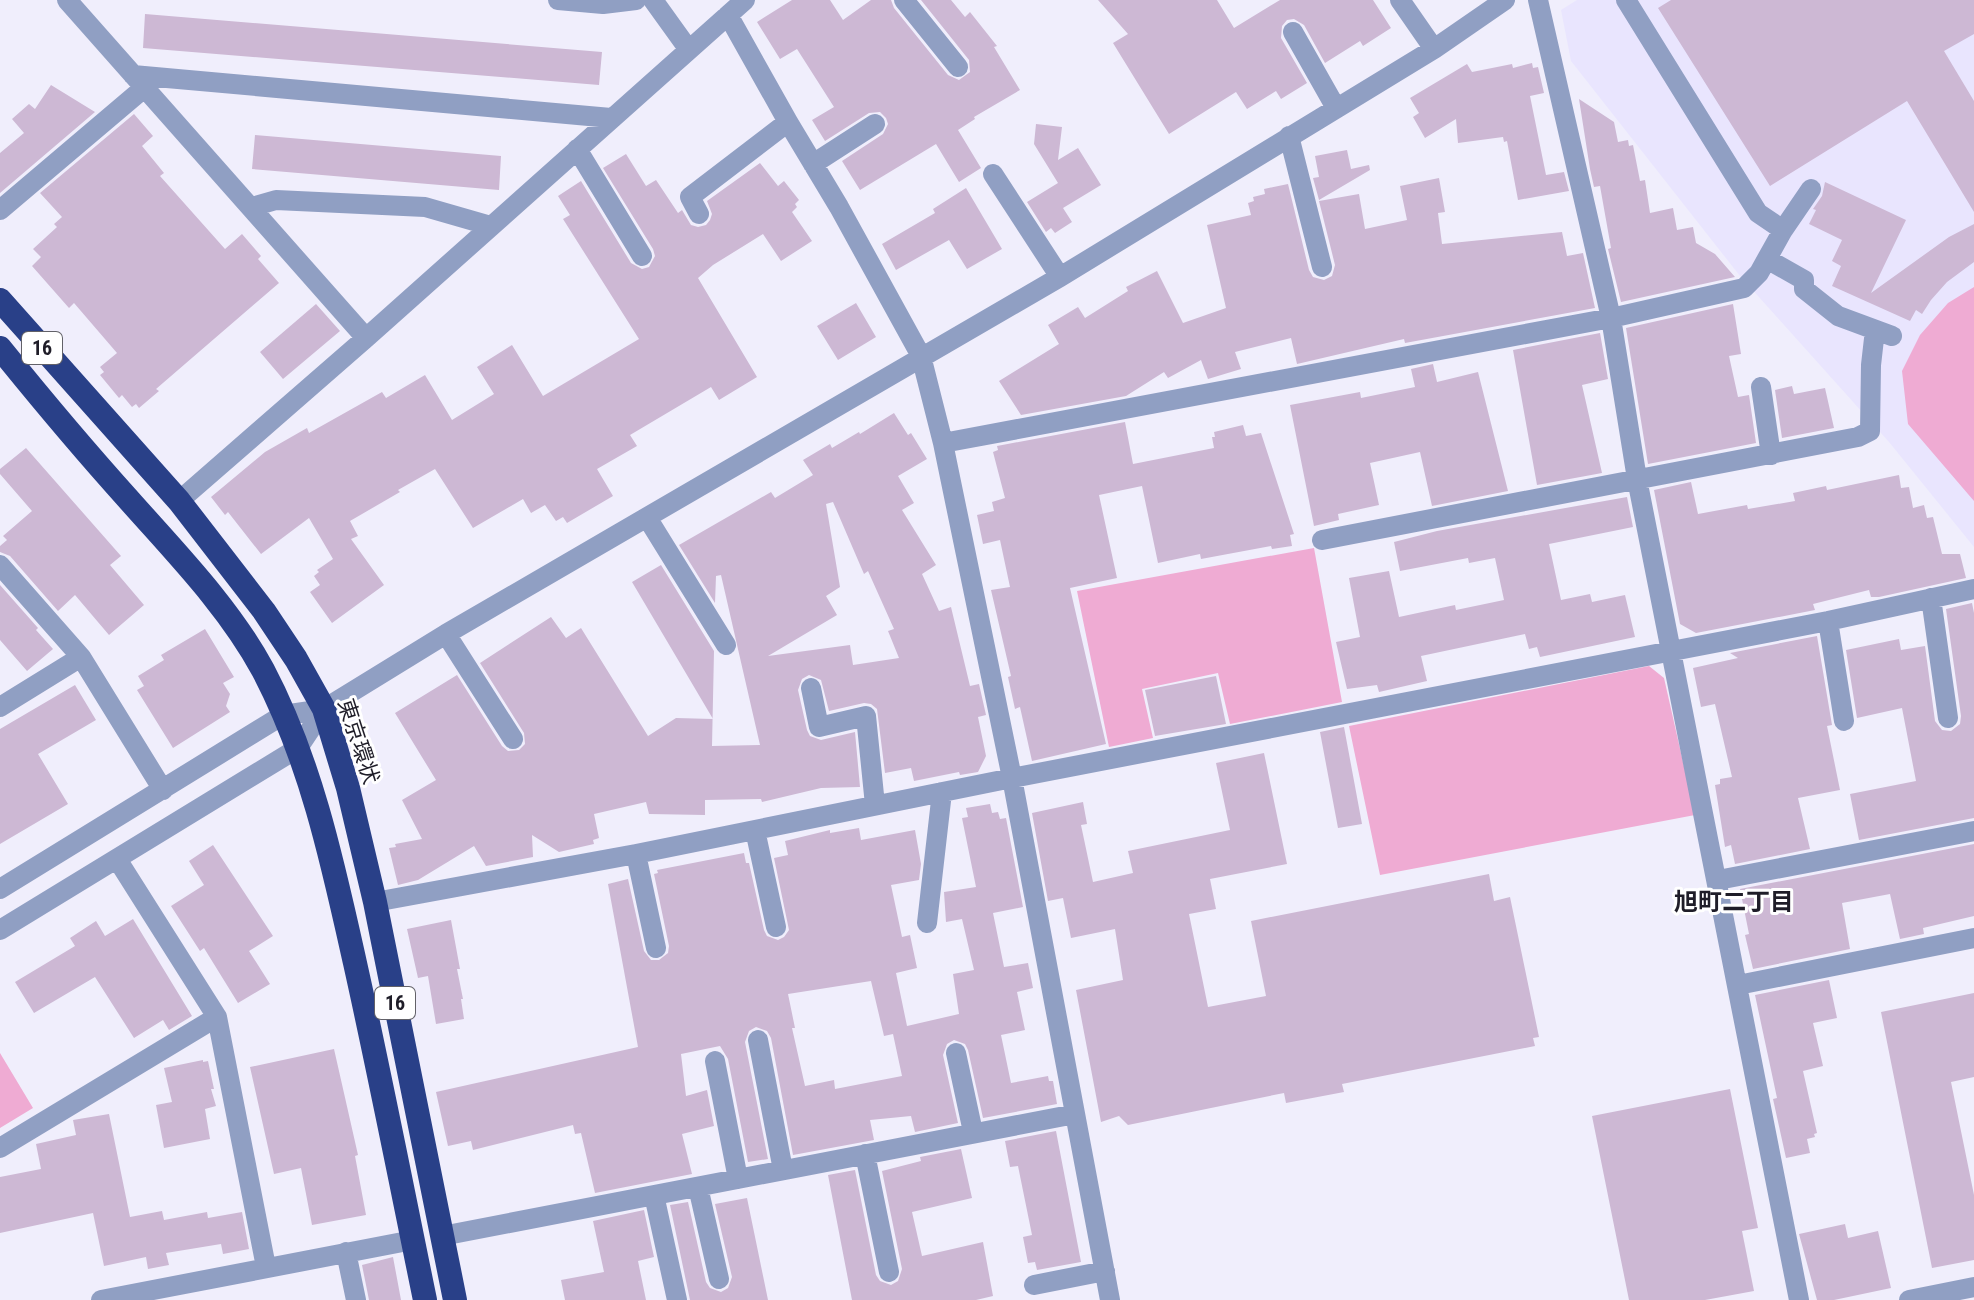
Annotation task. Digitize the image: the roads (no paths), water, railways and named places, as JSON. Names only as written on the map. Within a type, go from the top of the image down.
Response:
[{"type":"highway","name":"東京環状","points":[[0,300],[179,501],[264,611],[324,709],[348,788],[375,902],[455,1300]]},
{"type":"highway","name":"16","points":[[0,348],[239,632],[263,670],[298,748],[344,913],[425,1300]]},
{"type":"street","points":[[67,0],[366,338]]},
{"type":"street","points":[[558,0],[603,4],[636,0]]},
{"type":"street","points":[[653,0],[689,50]]},
{"type":"street","points":[[179,501],[745,0]]},
{"type":"street","points":[[904,0],[958,67]]},
{"type":"street","points":[[1400,0],[1434,49]]},
{"type":"street","points":[[0,889],[283,715],[324,709],[446,634],[1060,277],[1434,49],[1505,0]]},
{"type":"street","points":[[1538,0],[1611,318],[1637,479],[1799,1300]]},
{"type":"street","points":[[1626,0],[1758,213],[1783,230]]},
{"type":"street","points":[[728,15],[921,356],[943,443],[1012,778],[1110,1300]]},
{"type":"street","points":[[1293,32],[1336,108]]},
{"type":"street","points":[[0,210],[138,81],[611,118]]},
{"type":"street","points":[[699,214],[690,197],[788,122]]},
{"type":"street","points":[[813,164],[875,124]]},
{"type":"street","points":[[1289,136],[1322,267]]},
{"type":"street","points":[[577,149],[642,256]]},
{"type":"street","points":[[993,174],[1060,277]]},
{"type":"street","points":[[943,443],[1611,318],[1744,288],[1759,273],[1811,189]]},
{"type":"street","points":[[252,207],[276,200],[425,207],[491,226]]},
{"type":"street","points":[[1322,540],[1771,455],[1858,437],[1870,431],[1871,365],[1883,333],[1838,316],[1804,289],[1804,280],[1767,259]]},
{"type":"street","points":[[1761,387],[1771,455]]},
{"type":"street","points":[[648,519],[726,645]]},
{"type":"street","points":[[0,565],[81,657],[163,790]]},
{"type":"street","points":[[375,902],[636,854],[1012,778],[1828,621],[1974,589]]},
{"type":"street","points":[[1931,598],[1948,718]]},
{"type":"street","points":[[1828,621],[1844,721]]},
{"type":"street","points":[[446,634],[513,739]]},
{"type":"street","points":[[0,707],[81,657]]},
{"type":"street","points":[[811,688],[819,727],[866,716],[875,805]]},
{"type":"street","points":[[0,930],[298,748],[324,709]]},
{"type":"street","points":[[927,923],[942,792]]},
{"type":"street","points":[[755,830],[776,927]]},
{"type":"street","points":[[1718,880],[1974,831]]},
{"type":"street","points":[[636,854],[656,948]]},
{"type":"street","points":[[117,859],[217,1017],[266,1267]]},
{"type":"street","points":[[1738,985],[1974,938]]},
{"type":"street","points":[[0,1148],[217,1017]]},
{"type":"street","points":[[758,1040],[783,1170]]},
{"type":"street","points":[[956,1053],[973,1132]]},
{"type":"street","points":[[715,1061],[738,1179]]},
{"type":"street","points":[[442,1236],[1075,1114]]},
{"type":"street","points":[[865,1154],[889,1272]]},
{"type":"street","points":[[698,1187],[719,1279]]},
{"type":"street","points":[[654,1195],[677,1300]]},
{"type":"street","points":[[101,1300],[174,1294],[266,1267],[413,1240]]},
{"type":"street","points":[[346,1252],[356,1300]]},
{"type":"street","points":[[1034,1285],[1105,1271]]},
{"type":"street","points":[[1909,1300],[1974,1287]]},
{"type":"district","name":"旭町二丁目","points":[[1734,902]]}]
